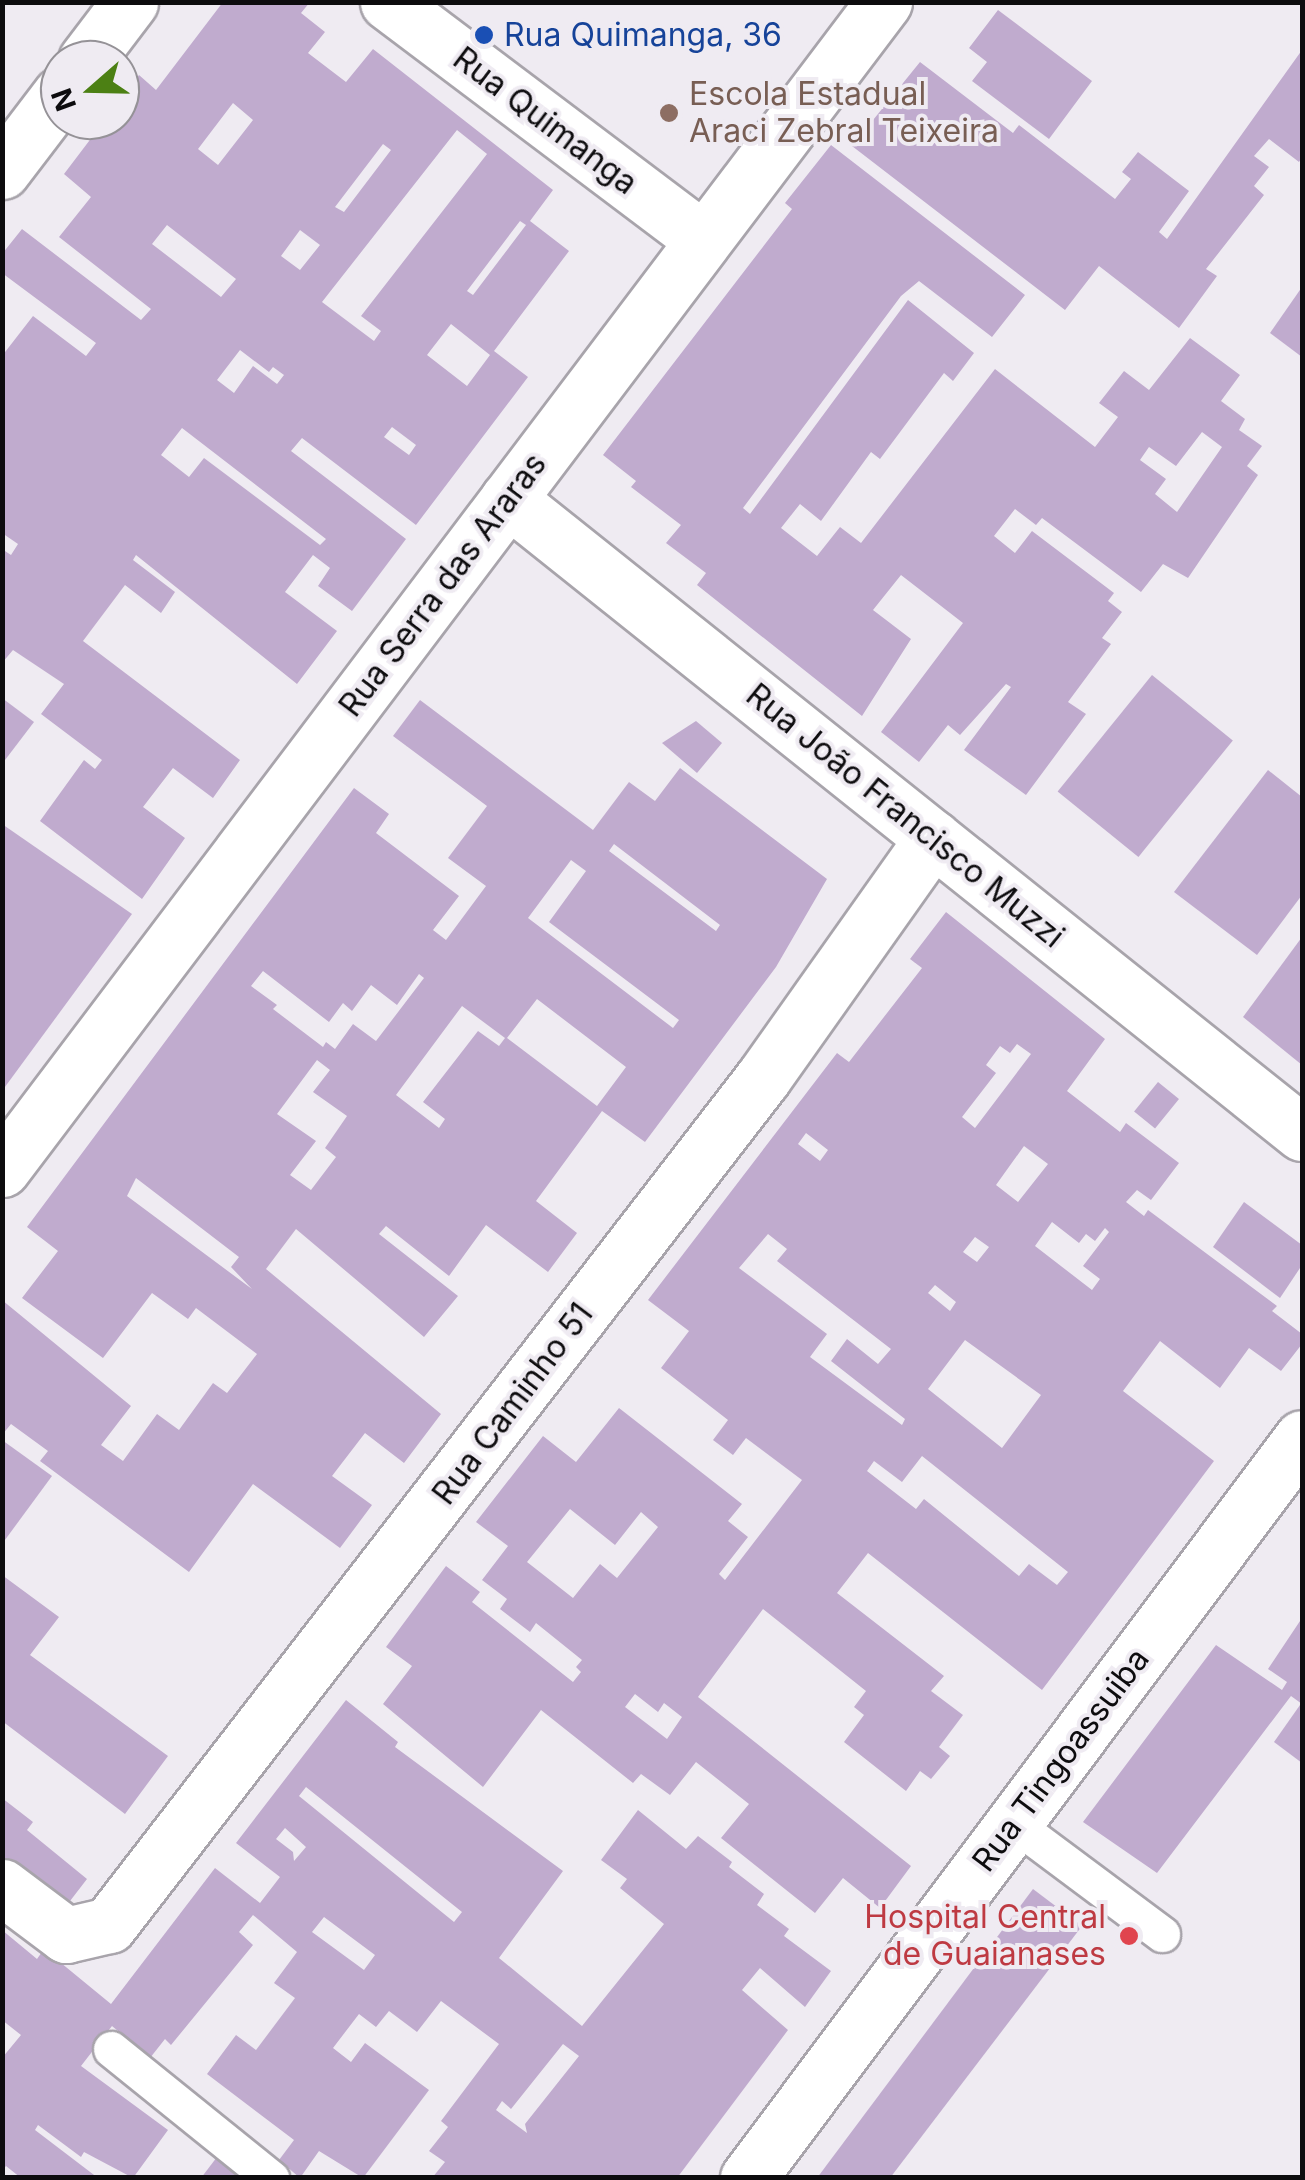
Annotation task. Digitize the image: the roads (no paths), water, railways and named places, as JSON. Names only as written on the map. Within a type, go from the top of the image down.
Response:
[{"type":"street","points":[[101,40],[130,2]]},
{"type":"street","name":"Rua Quimanga","points":[[388,2],[703,239]]},
{"type":"street","name":"Rua Serra das Araras","points":[[2,1168],[884,2]]},
{"type":"street","points":[[2,171],[40,121]]},
{"type":"street","name":"Rua João Francisco Muzzi","points":[[508,498],[1302,1133]]},
{"type":"street","name":"Rua Caminho 51","points":[[2,1887],[66,1936],[109,1924],[152,1874],[762,1078],[933,838]]},
{"type":"street","name":"Rua Tingoassuiba","points":[[748,2178],[1302,1438]]},
{"type":"lane","points":[[1013,1824],[1162,1934]]},
{"type":"lane","points":[[112,2049],[272,2178]]},
{"type":"place","name":"Rua Quimanga, 36","points":[[484,35]]},
{"type":"place","name":"Escola Estadual Araci Zebral Teixeira","points":[[669,113]]},
{"type":"place","name":"Hospital Central de Guaianases","points":[[1129,1936]]}]
